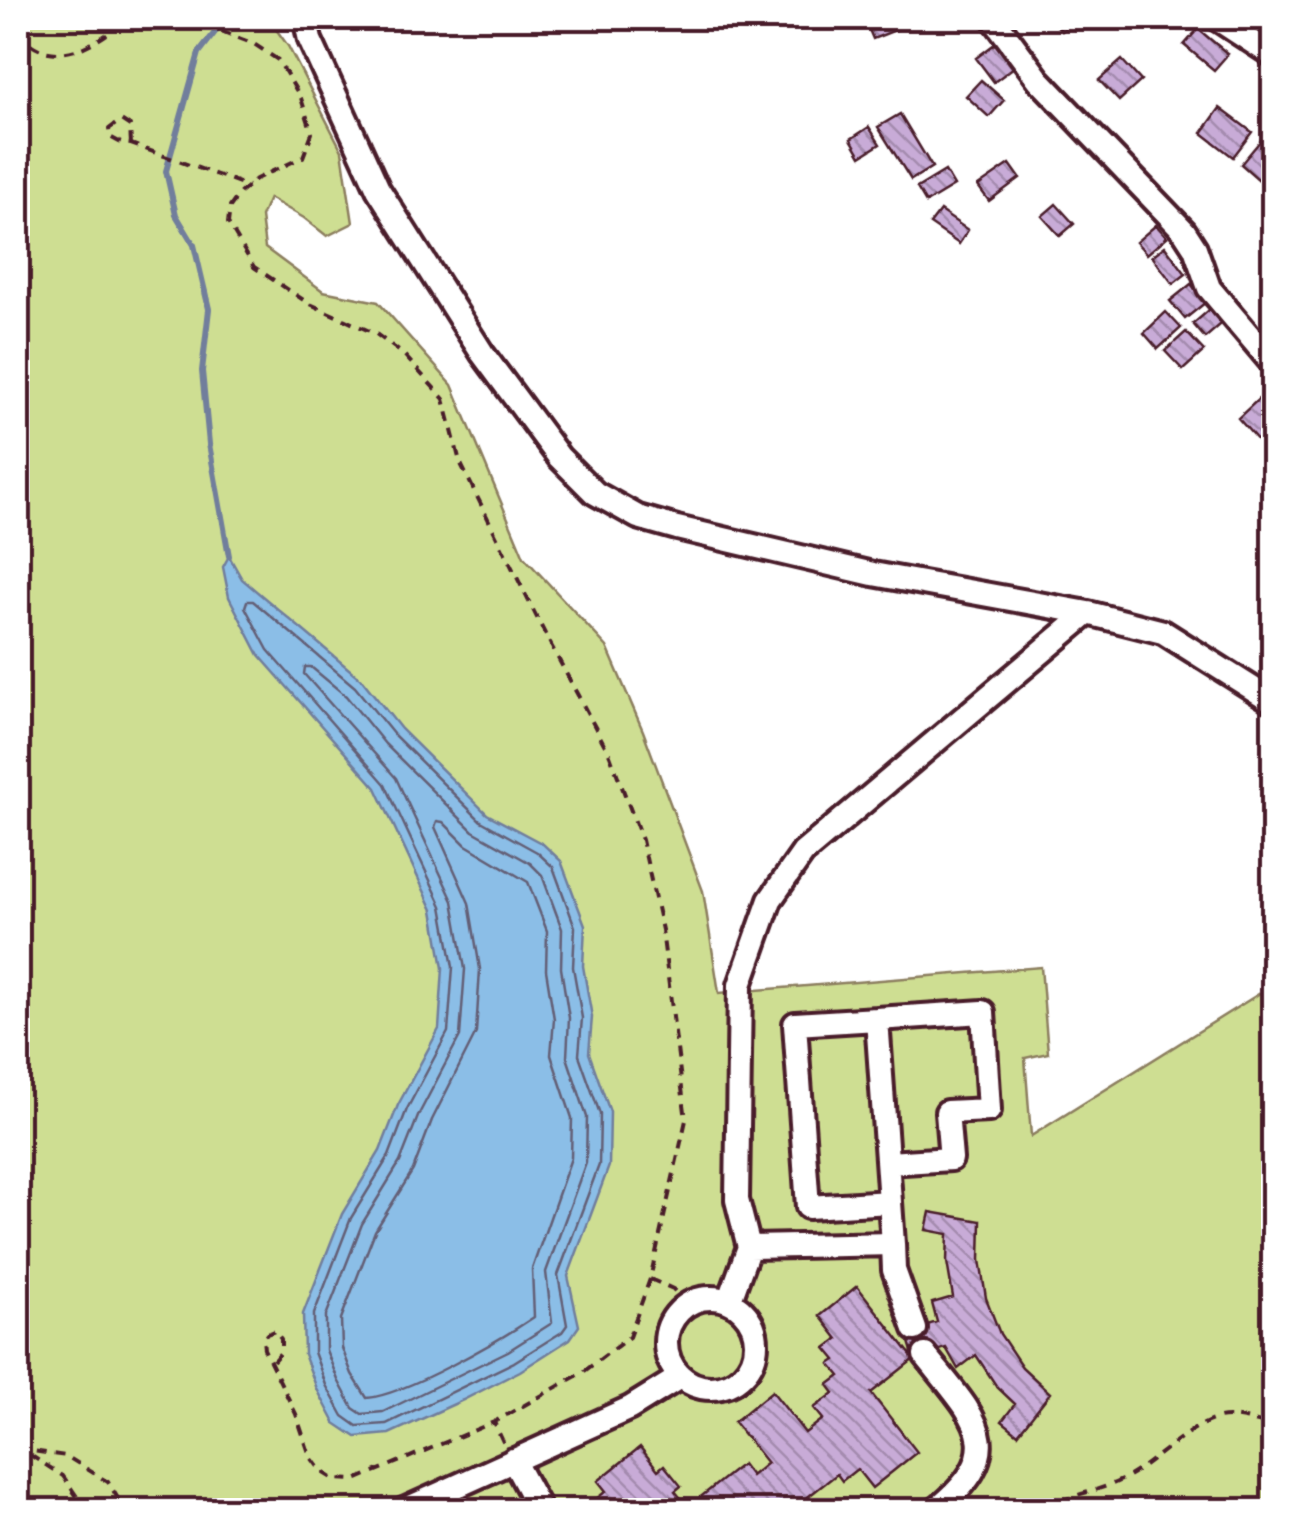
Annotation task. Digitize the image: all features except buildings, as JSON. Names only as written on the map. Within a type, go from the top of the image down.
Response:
[{"type":"street","points":[[305,18],[310,40],[378,189],[482,353],[558,456],[595,493],[638,517],[677,528],[873,574],[1088,614],[1162,632],[1274,702]]},
{"type":"street","points":[[992,18],[1038,80],[1184,231],[1195,248],[1208,288],[1274,364]]},
{"type":"street","points":[[1216,18],[1274,56]]},
{"type":"street","points":[[729,1302],[749,1247],[737,1200],[740,986],[770,900],[803,853],[1088,614]]},
{"type":"street","points":[[888,1164],[951,1159],[947,1112],[990,1110],[982,1012],[795,1024],[808,1207],[890,1202]]},
{"type":"street","points":[[877,1019],[894,1270],[915,1329]]},
{"type":"street","points":[[749,1247],[893,1244]]},
{"type":"street","points":[[708,1298],[729,1302],[746,1315],[756,1335],[754,1360],[728,1386],[702,1388],[680,1377],[668,1357],[666,1333],[686,1304],[708,1298]]},
{"type":"street","points":[[925,1354],[978,1426],[980,1459],[964,1487],[936,1510]]},
{"type":"street","points":[[404,1510],[630,1408],[680,1377]]},
{"type":"street","points":[[513,1460],[540,1510]]},
{"type":"path","points":[[18,32],[38,48],[55,54],[76,53],[128,18]]},
{"type":"path","points":[[188,18],[254,44],[278,60],[301,98],[312,133],[303,157],[248,186],[230,207],[228,223],[254,268],[308,304],[376,334],[404,355],[444,400],[460,462],[610,754],[642,840],[662,930],[686,1120],[650,1279],[629,1337],[582,1372],[494,1422],[355,1480],[334,1479],[321,1471],[310,1456],[263,1340],[275,1331],[282,1352],[273,1362]]},
{"type":"path","points":[[131,144],[130,126],[121,120],[114,122],[109,129],[110,137],[121,143],[248,186]]},
{"type":"path","points":[[650,1279],[673,1288],[686,1304]]},
{"type":"path","points":[[1046,1510],[1057,1502],[1119,1482],[1218,1418],[1274,1426]]},
{"type":"path","points":[[494,1422],[513,1460]]},
{"type":"path","points":[[18,1450],[66,1456],[108,1482],[125,1510]]},
{"type":"path","points":[[26,1452],[63,1476],[86,1510]]},
{"type":"green space","points":[[18,18],[268,18],[288,46],[342,151],[353,223],[327,236],[269,198],[261,217],[265,248],[323,291],[378,302],[452,385],[524,557],[607,647],[703,891],[719,993],[1041,967],[1048,1053],[1025,1058],[1031,1136],[1273,985],[1273,1504],[1259,1510],[18,1510]]},
{"type":"water","points":[[229,556],[242,579],[362,680],[401,729],[487,814],[543,844],[561,861],[585,925],[583,966],[592,1017],[589,1053],[610,1112],[609,1166],[568,1276],[579,1326],[570,1339],[520,1371],[389,1434],[356,1437],[335,1423],[304,1354],[303,1314],[342,1214],[380,1151],[398,1105],[439,1029],[443,968],[433,910],[376,788],[259,655],[229,597],[223,567]]},
{"type":"waterway","points":[[226,18],[199,53],[166,171],[176,215],[194,245],[209,309],[202,371],[209,444],[229,556]]}]
